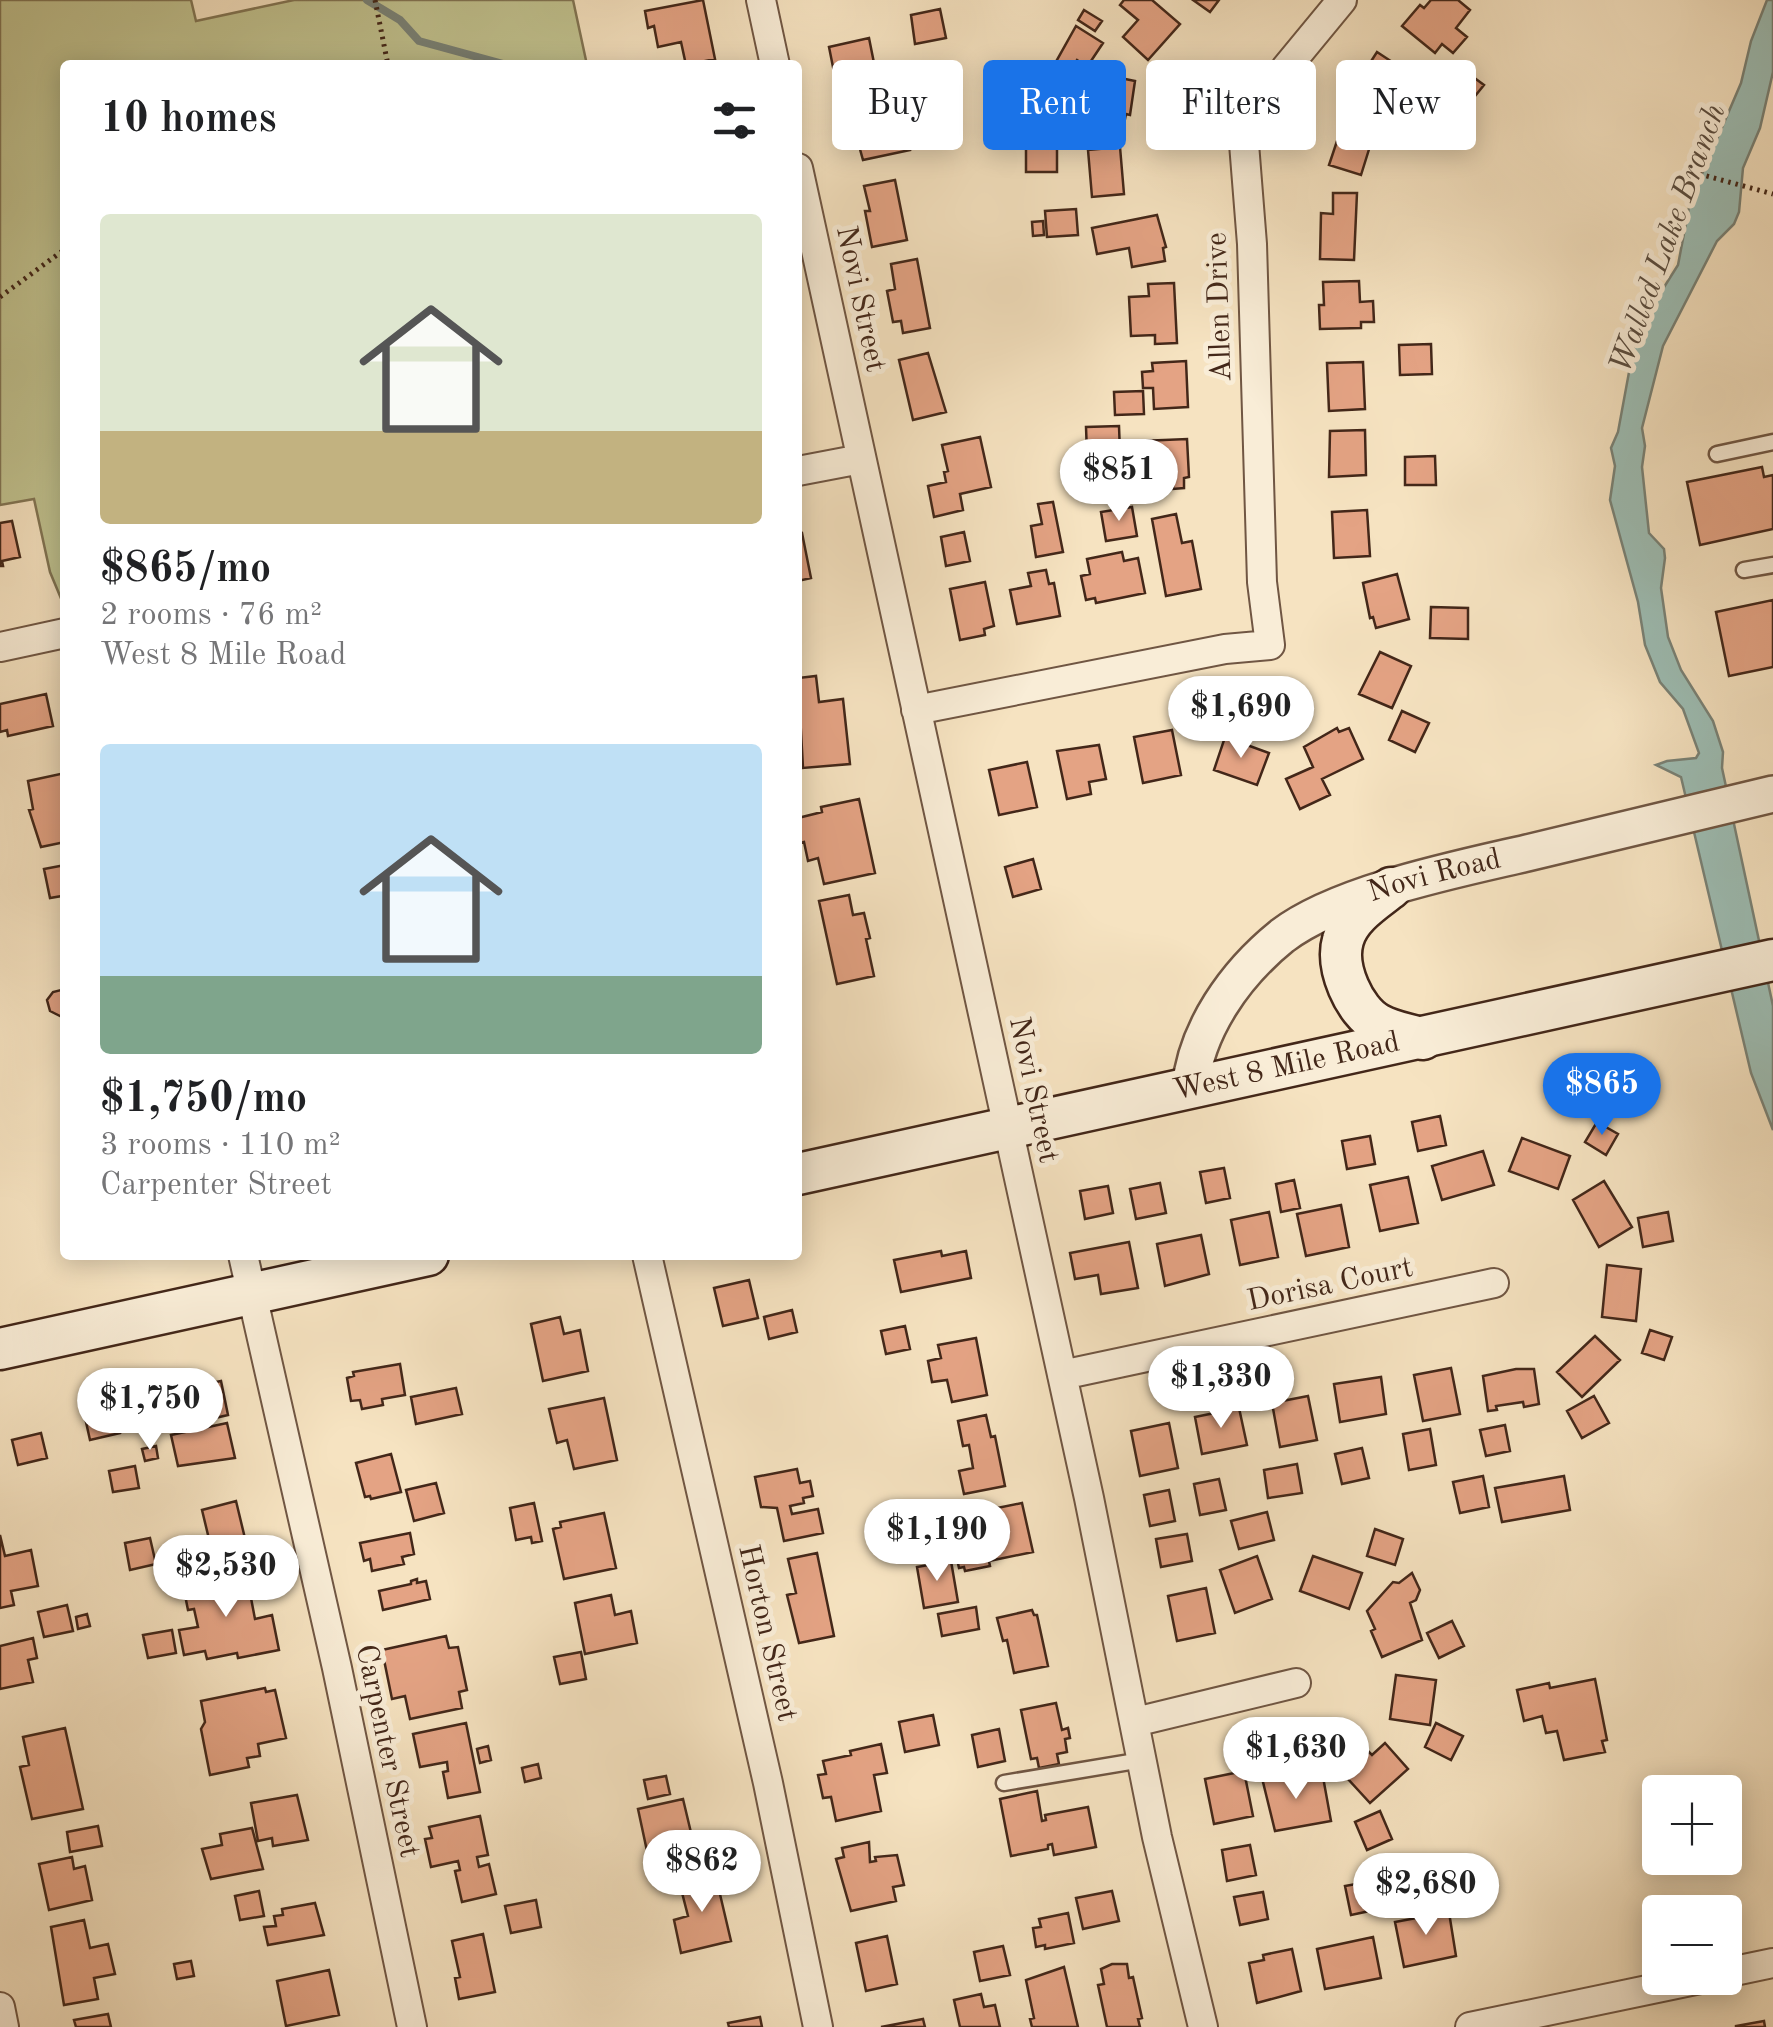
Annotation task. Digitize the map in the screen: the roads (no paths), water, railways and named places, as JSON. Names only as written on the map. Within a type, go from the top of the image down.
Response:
[{"type":"main road","points":[[1391,888],[1357,915],[1342,941],[1344,971],[1354,1000],[1376,1024],[1423,1039]]},
{"type":"main road","name":"West 8 Mile Road","points":[[802,1173],[1773,960]]},
{"type":"main road","points":[[0,1348],[405,1260]]},
{"type":"street","points":[[761,0],[774,60]]},
{"type":"street","name":"Allen Drive","points":[[916,710],[1225,649],[1270,645],[1262,582],[1252,244],[1243,131],[1286,68],[1342,0]]},
{"type":"street","name":"Novi Street","points":[[802,186],[1062,1376],[1157,1837],[1203,2027]]},
{"type":"street","points":[[802,470],[862,459]]},
{"type":"street","points":[[0,646],[60,634]]},
{"type":"street","name":"Novi Road","points":[[1190,1090],[1192,1069],[1205,1029],[1245,972],[1283,936],[1321,914],[1445,872],[1773,794]]},
{"type":"street","name":"Carpenter Street","points":[[243,1260],[337,1668],[412,2027]]},
{"type":"street","name":"Horton Street","points":[[648,1260],[768,1783],[818,2027]]},
{"type":"street","name":"Dorisa Court","points":[[1062,1376],[1494,1283]]},
{"type":"street","points":[[1135,1722],[1296,1684]]},
{"type":"street","points":[[1742,1970],[1773,1964]]},
{"type":"street","points":[[1470,2027],[1642,1991]]},
{"type":"street","points":[[0,2008],[4,2027]]},
{"type":"lane","points":[[1718,454],[1773,442]]},
{"type":"lane","points":[[1744,570],[1773,565]]},
{"type":"lane","points":[[1004,1783],[1142,1760]]},
{"type":"water","points":[[1767,0],[1773,0],[1773,72],[1760,128],[1743,168],[1739,212],[1734,224],[1717,241],[1663,346],[1642,428],[1642,467],[1649,533],[1664,549],[1661,588],[1668,637],[1681,670],[1713,721],[1723,752],[1722,768],[1773,1006],[1773,1130],[1751,1073],[1681,777],[1656,765],[1696,758],[1699,753],[1683,709],[1660,682],[1645,645],[1638,602],[1610,500],[1615,466],[1611,448],[1618,432],[1634,345],[1642,322],[1678,265],[1690,202],[1741,83],[1751,41]]},
{"type":"waterway","points":[[367,0],[400,20],[419,41],[489,60]]},
{"type":"water label","name":"Walled Lake Branch","points":[[1669,239]]}]
